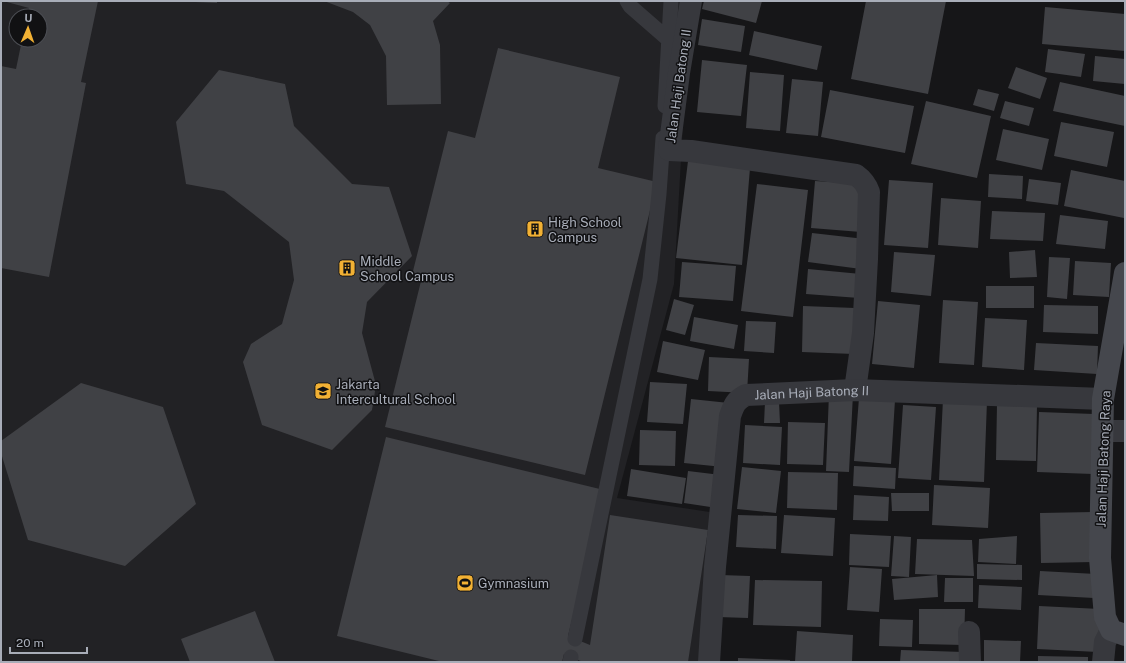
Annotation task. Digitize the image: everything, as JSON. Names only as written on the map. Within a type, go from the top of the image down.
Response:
[{"type":"street","name":"Jalan Haji Batong II","points":[[691,1],[679,73],[669,150],[691,151],[856,175],[867,185],[869,192],[867,259],[863,333],[856,390]]},
{"type":"street","name":"Jalan Haji Batong Raya","points":[[1118,633],[1105,617],[1100,558],[1103,399],[1125,273]]},
{"type":"street","name":"Jalan Haji Batong II","points":[[709,662],[715,567],[730,416],[735,403],[740,398],[746,395],[856,390],[1103,399]]},
{"type":"street","points":[[1103,432],[1125,431]]},
{"type":"street","points":[[969,632],[970,662]]},
{"type":"street","points":[[1103,662],[1105,642],[1118,633]]},
{"type":"lane","points":[[627,1],[630,6],[669,40]]},
{"type":"lane","points":[[575,639],[650,278],[659,194],[672,1]]},
{"type":"shaded area","name":"Jakarta Intercultural School","points":[[1,1],[695,1],[684,105],[674,284],[617,498],[723,514],[709,662],[1,662]]},
{"type":"building","points":[[3,1],[98,1],[81,82],[86,83],[49,277],[1,268],[1,66],[16,69],[20,48],[48,48],[48,8],[29,8]]},
{"type":"building","points":[[217,1],[217,3],[195,2]]},
{"type":"building","points":[[324,1],[447,1],[450,3],[433,21],[440,45],[441,104],[387,105],[386,56],[370,25],[353,12]]},
{"type":"building","points":[[704,1],[762,1],[756,23],[702,9]]},
{"type":"building","points":[[866,1],[946,1],[928,94],[851,79]]},
{"type":"building","points":[[1045,7],[1125,14],[1125,51],[1042,44]]},
{"type":"building","points":[[702,19],[745,26],[741,52],[698,45]]},
{"type":"building","points":[[754,31],[822,46],[817,70],[749,55]]},
{"type":"building","name":"High School Campus","points":[[498,48],[620,77],[598,168],[657,182],[585,475],[385,427],[422,277],[412,275],[448,131],[475,138]]},
{"type":"building","points":[[1048,49],[1085,54],[1081,77],[1045,72]]},
{"type":"building","points":[[1095,56],[1125,59],[1125,84],[1093,81]]},
{"type":"building","points":[[702,60],[747,65],[741,116],[697,112]]},
{"type":"building","points":[[1016,67],[1047,78],[1040,99],[1008,88]]},
{"type":"building","name":"Middle School Campus","points":[[219,70],[285,84],[294,126],[352,184],[389,187],[412,256],[367,302],[362,333],[376,385],[372,410],[332,450],[262,425],[243,362],[251,344],[282,324],[294,280],[289,242],[224,191],[186,184],[176,122]]},
{"type":"building","points":[[750,72],[784,75],[780,131],[746,128]]},
{"type":"building","points":[[792,79],[823,82],[818,136],[786,133]]},
{"type":"building","points":[[1060,82],[1125,96],[1125,126],[1053,111]]},
{"type":"building","points":[[978,89],[999,94],[994,111],[973,105]]},
{"type":"building","points":[[830,90],[914,106],[905,153],[821,137]]},
{"type":"building","points":[[926,101],[991,116],[977,178],[911,164]]},
{"type":"building","points":[[1005,101],[1034,108],[1029,126],[1000,118]]},
{"type":"building","points":[[1061,122],[1114,132],[1107,167],[1054,156]]},
{"type":"building","points":[[1003,129],[1049,139],[1042,170],[996,160]]},
{"type":"building","points":[[688,161],[750,168],[742,265],[676,258]]},
{"type":"building","points":[[1071,170],[1125,181],[1124,218],[1064,206]]},
{"type":"building","points":[[989,174],[1023,176],[1022,199],[988,197]]},
{"type":"building","points":[[1029,179],[1061,183],[1058,205],[1026,201]]},
{"type":"building","points":[[889,180],[933,183],[928,248],[884,245]]},
{"type":"building","points":[[815,181],[864,184],[861,232],[811,228]]},
{"type":"building","points":[[757,184],[808,190],[793,317],[741,311]]},
{"type":"building","points":[[941,198],[981,201],[978,248],[938,245]]},
{"type":"building","points":[[992,211],[1045,213],[1043,241],[990,239]]},
{"type":"building","points":[[1060,215],[1108,221],[1105,249],[1056,244]]},
{"type":"building","points":[[812,233],[865,239],[861,269],[808,262]]},
{"type":"building","points":[[1035,250],[1037,277],[1010,278],[1009,252]]},
{"type":"building","points":[[894,252],[935,255],[931,296],[891,292]]},
{"type":"building","points":[[1049,257],[1070,258],[1067,299],[1047,297]]},
{"type":"building","points":[[1075,261],[1111,263],[1109,297],[1073,295]]},
{"type":"building","points":[[682,262],[736,266],[733,301],[679,297]]},
{"type":"building","points":[[808,269],[861,274],[859,298],[806,294]]},
{"type":"building","points":[[986,286],[1034,286],[1034,308],[986,308]]},
{"type":"building","points":[[674,299],[694,305],[685,335],[666,330]]},
{"type":"building","points":[[943,300],[978,302],[974,365],[939,363]]},
{"type":"building","points":[[878,301],[920,305],[914,368],[872,364]]},
{"type":"building","points":[[1044,305],[1098,306],[1098,334],[1043,332]]},
{"type":"building","points":[[803,306],[855,308],[854,354],[802,352]]},
{"type":"building","points":[[694,317],[738,325],[734,349],[690,341]]},
{"type":"building","points":[[985,318],[1027,320],[1024,370],[982,367]]},
{"type":"building","points":[[746,321],[776,322],[774,353],[744,351]]},
{"type":"building","points":[[663,341],[705,350],[698,380],[657,372]]},
{"type":"building","points":[[1036,343],[1098,346],[1097,374],[1034,370]]},
{"type":"building","points":[[709,357],[749,359],[747,393],[708,391]]},
{"type":"building","points":[[650,382],[687,384],[683,424],[647,422]]},
{"type":"building","points":[[81,383],[163,407],[196,504],[125,566],[28,540],[1,453],[1,441]]},
{"type":"building","points":[[829,393],[853,394],[849,472],[826,471]]},
{"type":"building","points":[[859,398],[895,400],[891,464],[854,461]]},
{"type":"building","points":[[691,399],[729,403],[723,467],[684,463]]},
{"type":"building","points":[[943,399],[987,401],[984,482],[939,480]]},
{"type":"building","points":[[765,402],[779,402],[780,423],[764,423]]},
{"type":"building","points":[[997,404],[1037,405],[1036,461],[996,460]]},
{"type":"building","points":[[903,405],[936,407],[931,480],[898,478]]},
{"type":"building","points":[[1039,412],[1094,414],[1093,474],[1037,472]]},
{"type":"building","points":[[788,422],[825,423],[823,465],[787,464]]},
{"type":"building","points":[[745,425],[782,427],[780,465],[743,463]]},
{"type":"building","points":[[640,430],[676,431],[675,466],[639,465]]},
{"type":"building","name":"Gymnasium","points":[[386,437],[604,490],[568,636],[590,645],[610,515],[708,530],[688,662],[583,662],[564,654],[562,662],[443,662],[337,636]]},
{"type":"building","points":[[854,466],[896,468],[895,489],[853,486]]},
{"type":"building","points":[[742,467],[781,471],[776,513],[737,509]]},
{"type":"building","points":[[631,469],[686,478],[682,504],[627,496]]},
{"type":"building","points":[[688,471],[721,475],[717,508],[684,503]]},
{"type":"building","points":[[788,472],[838,473],[837,510],[787,508]]},
{"type":"building","points":[[934,485],[990,488],[988,528],[932,525]]},
{"type":"building","points":[[891,493],[929,493],[929,511],[892,511]]},
{"type":"building","points":[[854,495],[889,497],[888,521],[853,520]]},
{"type":"building","points":[[1093,512],[1094,562],[1041,563],[1040,513]]},
{"type":"building","points":[[738,515],[777,516],[776,549],[736,547]]},
{"type":"building","points":[[784,515],[835,518],[833,556],[781,553]]},
{"type":"building","points":[[850,534],[891,536],[889,567],[849,565]]},
{"type":"building","points":[[894,536],[911,537],[909,577],[891,576]]},
{"type":"building","points":[[1017,536],[1016,564],[978,562],[979,539]]},
{"type":"building","points":[[917,539],[972,540],[974,576],[915,574]]},
{"type":"building","points":[[977,564],[1022,565],[1022,580],[977,579]]},
{"type":"building","points":[[850,567],[882,569],[879,612],[847,610]]},
{"type":"building","points":[[1040,571],[1096,574],[1094,598],[1038,595]]},
{"type":"building","points":[[720,575],[750,576],[748,618],[718,617]]},
{"type":"building","points":[[937,575],[938,597],[894,600],[892,579]]},
{"type":"building","points":[[945,578],[973,578],[973,602],[944,602]]},
{"type":"building","points":[[755,580],[822,581],[821,627],[753,625]]},
{"type":"building","points":[[979,585],[1022,587],[1021,610],[978,608]]},
{"type":"building","points":[[1039,606],[1100,609],[1098,652],[1037,649]]},
{"type":"building","points":[[919,609],[965,609],[964,645],[919,644]]},
{"type":"building","points":[[255,611],[275,662],[190,662],[181,639]]},
{"type":"building","points":[[880,619],[913,620],[912,647],[879,646]]},
{"type":"building","points":[[797,631],[853,635],[852,662],[795,662]]},
{"type":"building","points":[[984,640],[1021,641],[1020,662],[984,662]]},
{"type":"building","points":[[901,650],[964,652],[964,662],[900,662]]},
{"type":"building","points":[[1038,656],[1088,657],[1088,662],[1038,662]]},
{"type":"building","points":[[738,658],[790,660],[790,662],[738,662]]},
{"type":"place","name":"High School Campus","points":[[535,229]]},
{"type":"place","name":"Middle School Campus","points":[[347,268]]},
{"type":"place","name":"Jakarta Intercultural School","points":[[323,391]]},
{"type":"place","name":"Gymnasium","points":[[465,583]]}]
